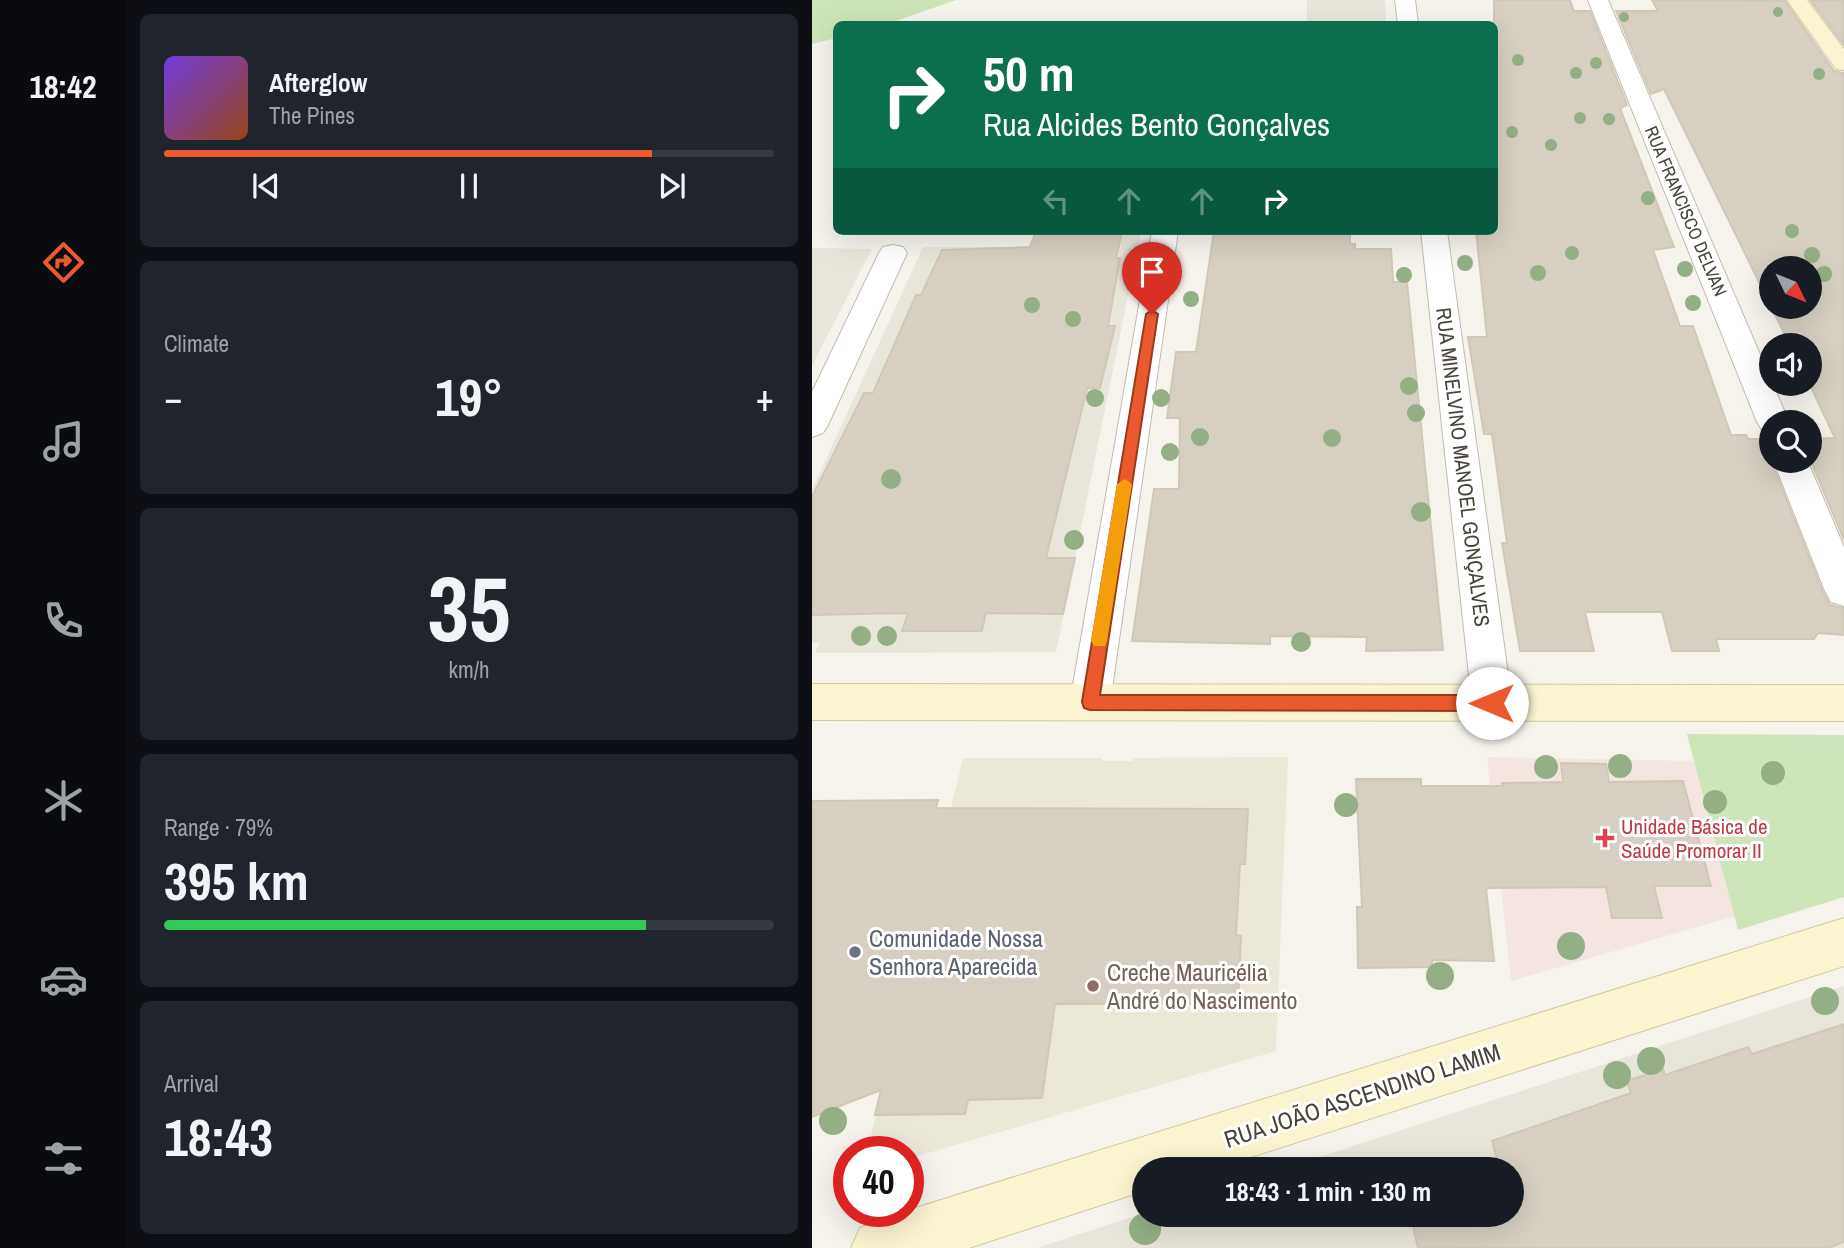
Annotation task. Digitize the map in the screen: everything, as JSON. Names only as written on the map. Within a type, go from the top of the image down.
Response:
[{"type":"street","points":[[1405,0],[1408,21]]},
{"type":"street","name":"RUA FRANCISCO DELVAN","points":[[1598,0],[1768,410]]},
{"type":"street","points":[[1797,0],[1844,64]]},
{"type":"street","points":[[1090,702],[1164,235]]},
{"type":"street","name":"RUA MINELVINO MANOEL GONÇALVES","points":[[1434,235],[1492,703]]},
{"type":"street","points":[[812,425],[893,253]]},
{"type":"street","points":[[1795,473],[1844,591]]},
{"type":"street","points":[[812,702],[1844,703]]},
{"type":"street","name":"RUA JOÃO ASCENDINO LAMIM","points":[[880,1248],[1844,942]]},
{"type":"shaded area","points":[[1307,0],[1385,0],[1386,21],[1307,21]]},
{"type":"shaded area","points":[[1034,235],[1140,235],[1056,652],[815,653],[819,643],[812,643],[812,490],[923,247],[1030,247]]},
{"type":"shaded area","points":[[812,248],[872,249],[812,366]]},
{"type":"shaded area","name":"Creche Mauricélia André do Nascimento","points":[[1288,757],[1276,1051],[924,1154],[924,1136],[871,1136],[963,758],[1102,758],[1102,761],[1132,761],[1134,758]]},
{"type":"shaded area","name":"Unidade Básica de Saúde Promorar II","points":[[1487,757],[1694,761],[1735,916],[1511,981]]},
{"type":"shaded area","points":[[1844,986],[1844,1248],[1037,1248],[1132,1217],[1132,1227],[1524,1227],[1524,1157],[1319,1157]]},
{"type":"green space","points":[[812,0],[956,0],[896,21],[833,21],[833,39],[812,44]]},
{"type":"green space","points":[[1687,734],[1844,735],[1844,897],[1738,930]]},
{"type":"building","points":[[1494,0],[1570,0],[1574,11],[1590,11],[1627,105],[1620,108],[1674,247],[1653,250],[1680,326],[1693,326],[1731,435],[1746,435],[1748,439],[1759,439],[1759,473],[1776,473],[1823,592],[1830,605],[1844,608],[1844,635],[1818,633],[1814,639],[1716,639],[1719,651],[1672,651],[1662,612],[1585,612],[1594,651],[1520,651],[1502,543],[1507,543],[1492,434],[1484,434],[1468,337],[1487,337],[1476,235],[1498,235],[1498,21],[1494,21]]},
{"type":"building","points":[[1652,0],[1785,1],[1834,71],[1844,73],[1844,540],[1816,473],[1822,473],[1822,439],[1835,438],[1815,396],[1822,396],[1822,333],[1784,333],[1777,319],[1822,319],[1822,256],[1759,256],[1759,282],[1664,89],[1651,94],[1616,11],[1658,11]]},
{"type":"building","points":[[1844,0],[1844,45],[1811,1]]},
{"type":"building","points":[[1034,235],[1121,235],[1116,258],[1120,258],[1108,326],[1115,326],[1100,388],[1087,388],[1046,558],[1075,558],[1063,614],[986,613],[982,631],[902,631],[908,613],[812,615],[812,497],[864,393],[873,393],[916,295],[921,295],[942,250],[1030,247]]},
{"type":"building","points":[[1213,235],[1350,235],[1350,244],[1355,244],[1355,249],[1391,249],[1393,282],[1407,282],[1443,650],[1366,651],[1367,637],[1270,636],[1270,644],[1132,641],[1154,489],[1179,489],[1180,418],[1167,418],[1176,352],[1196,352]]},
{"type":"building","points":[[1561,763],[1606,764],[1609,782],[1683,781],[1711,886],[1654,886],[1662,918],[1612,918],[1606,887],[1486,888],[1494,961],[1432,960],[1432,967],[1358,968],[1357,907],[1362,907],[1356,779],[1421,779],[1421,786],[1503,786],[1502,783],[1563,782]]},
{"type":"building","name":"Creche Mauricélia André do Nascimento","points":[[938,800],[936,808],[1248,809],[1245,864],[1240,864],[1236,935],[1241,936],[1238,1003],[1055,1004],[1042,1098],[968,1100],[965,1114],[875,1115],[881,1090],[812,1117],[812,801]]},
{"type":"building","points":[[1844,1024],[1844,1242],[1828,1248],[1418,1248],[1413,1227],[1524,1227],[1524,1157],[1496,1157],[1492,1141],[1631,1093],[1627,1081],[1663,1069],[1665,1075],[1748,1047],[1752,1054]]},
{"type":"slow traffic","points":[[1099,641],[1125,484]]},
{"type":"place","name":"Unidade Básica de Saúde Promorar II","points":[[1605,838]]},
{"type":"place","name":"Comunidade Nossa Senhora Aparecida","points":[[855,952]]},
{"type":"place","name":"Creche Mauricélia André do Nascimento","points":[[1093,986]]},
{"type":"route","points":[[1152,314],[1090,702],[1492,703]]}]
